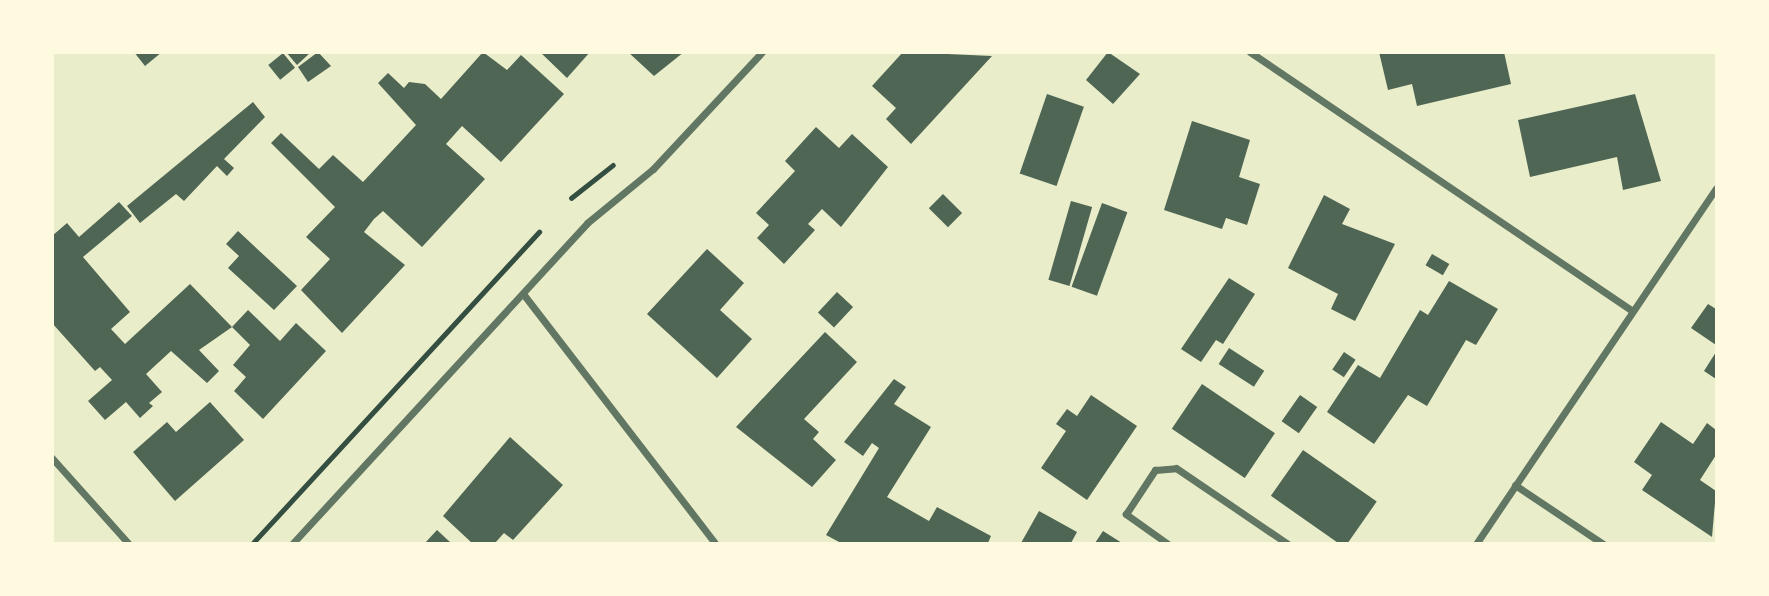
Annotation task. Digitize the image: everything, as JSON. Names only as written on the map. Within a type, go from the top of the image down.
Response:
[{"type":"street","points":[[292,544],[524,295],[587,223],[653,169],[762,52]]},
{"type":"street","points":[[1250,52],[1633,311]]},
{"type":"street","points":[[1476,544],[1717,188]]},
{"type":"street","points":[[524,295],[716,544]]},
{"type":"street","points":[[52,458],[129,544]]},
{"type":"street","points":[[1168,544],[1126,514],[1155,470],[1176,468],[1288,544]]},
{"type":"street","points":[[1515,485],[1603,544]]},
{"type":"path","points":[[252,544],[503,269]]},
{"type":"building","points":[[134,52],[162,52],[145,66]]},
{"type":"building","points":[[286,52],[311,52],[297,65]]},
{"type":"building","points":[[318,52],[331,66],[308,82],[298,67]]},
{"type":"building","points":[[483,52],[507,70],[521,55],[564,94],[501,162],[462,126],[446,144],[485,179],[422,247],[383,211],[374,219],[364,232],[405,265],[342,333],[301,290],[330,259],[306,237],[335,207],[271,143],[281,133],[319,169],[333,155],[363,182],[416,125],[378,83],[388,73],[404,88],[409,82],[425,84],[441,99]]},
{"type":"building","points":[[540,52],[590,52],[567,78]]},
{"type":"building","points":[[628,52],[684,52],[654,76]]},
{"type":"building","points":[[903,52],[992,56],[911,144],[886,119],[896,108],[872,86]]},
{"type":"building","points":[[1108,52],[1140,74],[1113,104],[1086,80]]},
{"type":"building","points":[[1379,52],[1504,52],[1511,84],[1417,106],[1412,84],[1388,90]]},
{"type":"building","points":[[283,53],[295,68],[280,80],[268,65]]},
{"type":"building","points":[[1047,94],[1084,107],[1057,186],[1020,173]]},
{"type":"building","points":[[1635,94],[1661,181],[1623,190],[1617,157],[1530,177],[1518,120]]},
{"type":"building","points":[[253,102],[265,117],[224,159],[234,168],[227,176],[217,166],[184,201],[176,194],[140,223],[127,206]]},
{"type":"building","points":[[1192,121],[1250,140],[1239,177],[1260,184],[1247,225],[1226,218],[1222,229],[1164,210]]},
{"type":"building","points":[[816,127],[839,148],[852,134],[888,167],[841,227],[822,209],[808,224],[815,230],[784,264],[757,238],[769,225],[756,213],[795,171],[785,161]]},
{"type":"building","points":[[943,194],[962,213],[948,227],[929,208]]},
{"type":"building","points":[[1324,195],[1350,209],[1342,224],[1395,244],[1355,321],[1331,309],[1338,294],[1288,268]]},
{"type":"building","points":[[1071,201],[1092,207],[1070,286],[1048,280]]},
{"type":"building","points":[[119,202],[132,216],[83,257],[130,312],[111,329],[125,344],[190,284],[232,327],[199,350],[219,371],[207,383],[171,351],[146,374],[162,392],[149,403],[153,406],[140,418],[126,402],[105,420],[88,401],[112,380],[100,367],[95,371],[52,323],[52,236],[67,223],[79,237]]},
{"type":"building","points":[[1102,203],[1127,212],[1097,296],[1072,287]]},
{"type":"building","points":[[238,231],[297,286],[274,310],[228,268],[239,256],[226,244]]},
{"type":"building","points":[[707,249],[744,283],[720,310],[752,339],[717,378],[647,314]]},
{"type":"building","points":[[1432,254],[1449,264],[1443,275],[1426,265]]},
{"type":"building","points":[[1229,278],[1255,294],[1223,344],[1216,340],[1201,362],[1181,349]]},
{"type":"building","points":[[1449,281],[1498,309],[1476,345],[1466,340],[1427,406],[1408,395],[1374,444],[1327,412],[1358,365],[1380,378],[1420,310],[1428,315]]},
{"type":"building","points":[[837,292],[853,307],[834,327],[818,312]]},
{"type":"building","points":[[1708,304],[1716,309],[1716,345],[1691,328]]},
{"type":"building","points":[[248,310],[280,341],[296,323],[326,351],[263,419],[234,391],[246,377],[233,365],[250,345],[232,327]]},
{"type":"building","points":[[825,332],[857,362],[804,419],[819,432],[813,439],[836,460],[812,487],[736,427]]},
{"type":"building","points":[[1229,348],[1264,371],[1254,387],[1219,364]]},
{"type":"building","points":[[1344,352],[1356,360],[1344,377],[1332,369]]},
{"type":"building","points":[[1716,352],[1716,379],[1704,371]]},
{"type":"building","points":[[894,379],[906,387],[894,404],[931,427],[887,497],[929,521],[937,507],[991,536],[988,543],[841,543],[826,535],[879,448],[872,443],[863,456],[844,442]]},
{"type":"building","points":[[1202,384],[1275,433],[1245,478],[1172,429]]},
{"type":"building","points":[[1091,395],[1137,426],[1087,500],[1041,468],[1066,431],[1056,424],[1067,409],[1077,416]]},
{"type":"building","points":[[1300,395],[1317,407],[1299,433],[1282,421]]},
{"type":"building","points":[[210,402],[244,440],[175,501],[133,452],[167,422],[176,432]]},
{"type":"building","points":[[1661,422],[1693,444],[1707,423],[1716,430],[1716,455],[1700,480],[1716,491],[1712,537],[1642,490],[1652,475],[1634,462]]},
{"type":"building","points":[[510,437],[563,485],[513,540],[504,533],[495,543],[472,543],[443,516]]},
{"type":"building","points":[[1303,450],[1377,502],[1347,544],[1340,544],[1271,496]]},
{"type":"building","points":[[1039,511],[1077,532],[1071,543],[1021,543]]},
{"type":"building","points":[[437,530],[451,543],[425,543]]},
{"type":"building","points":[[1103,531],[1122,543],[1095,543]]}]
